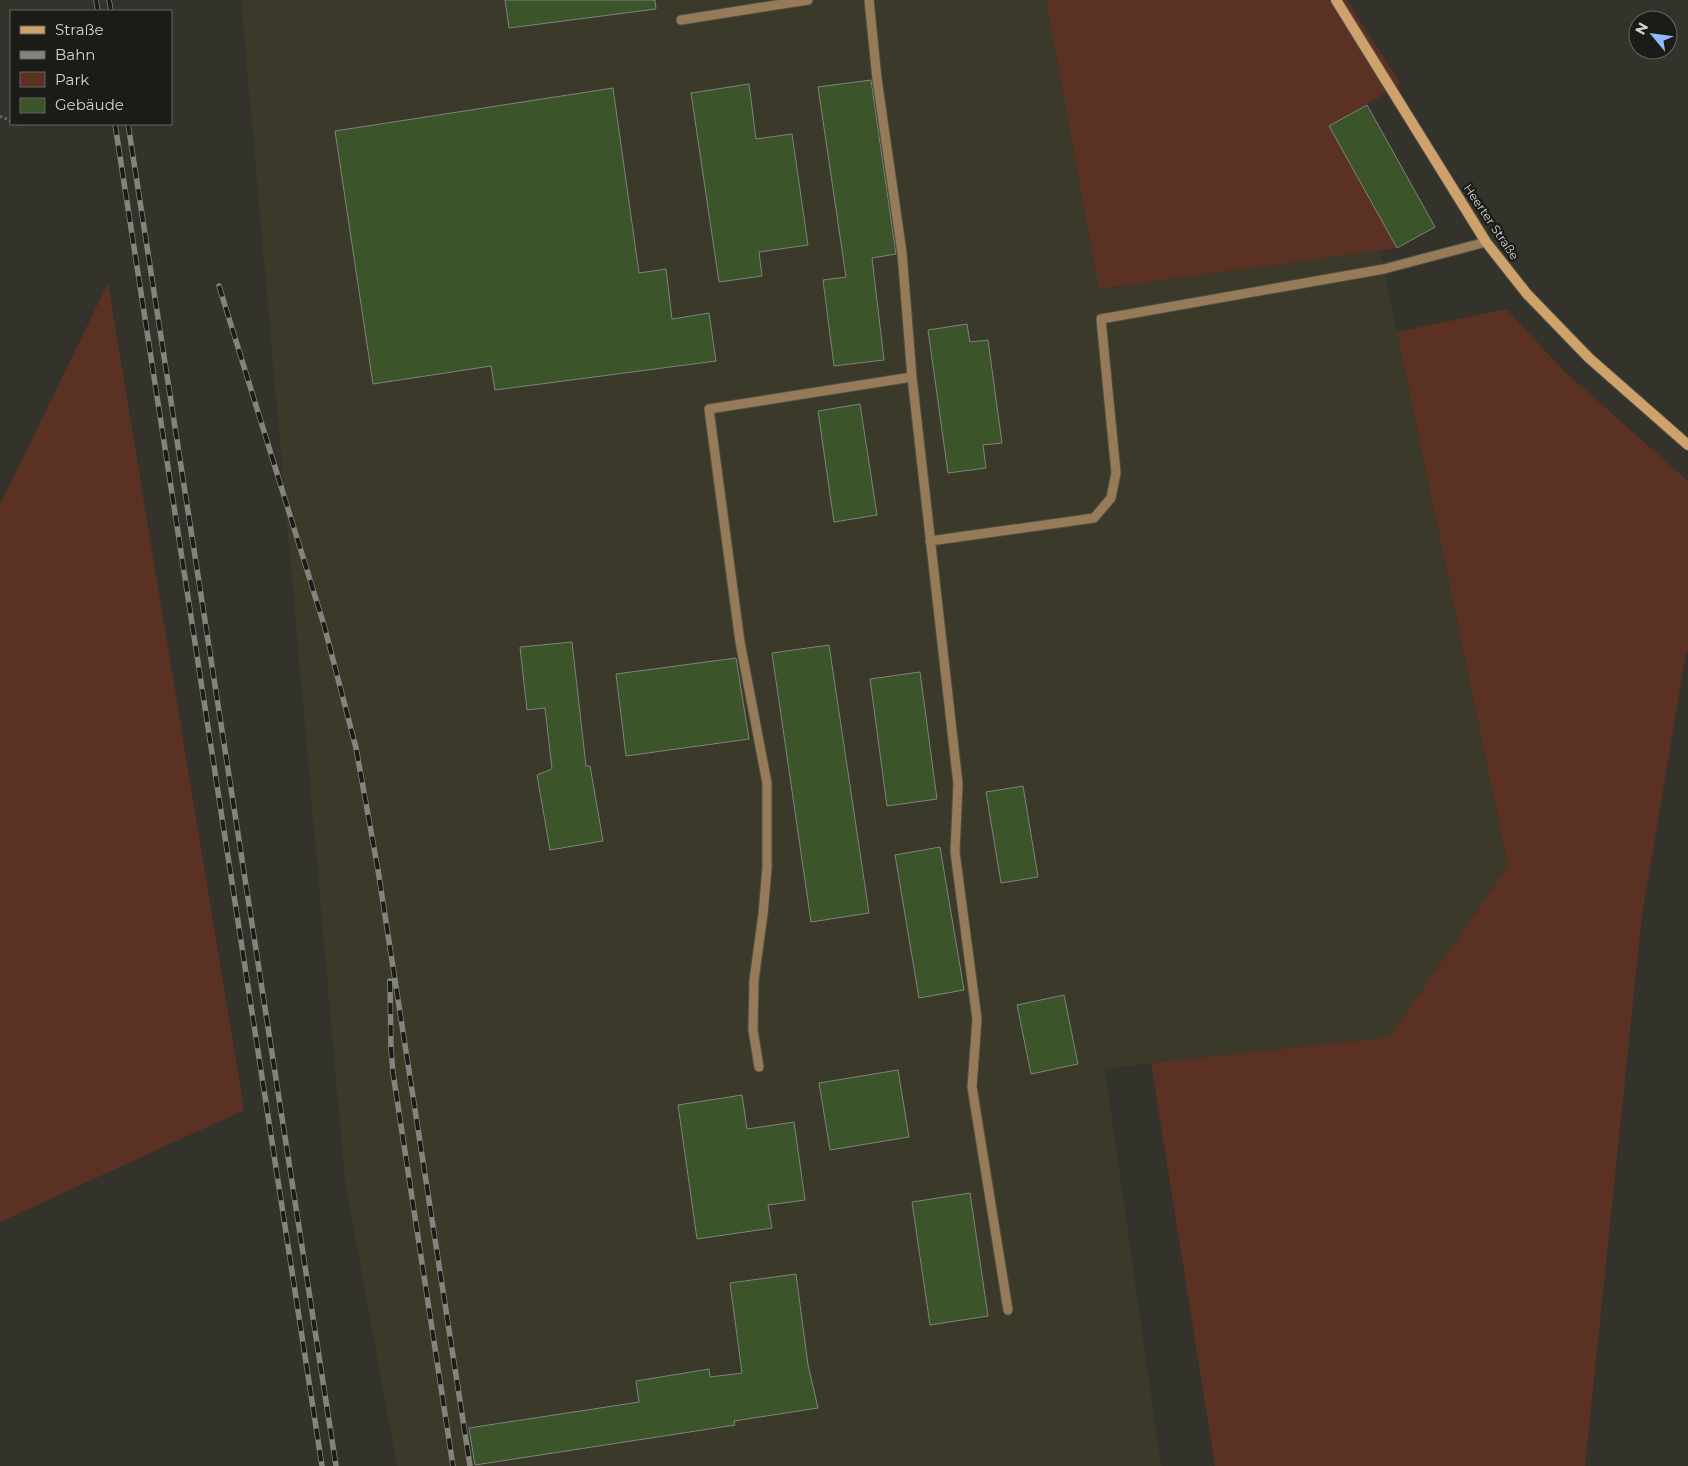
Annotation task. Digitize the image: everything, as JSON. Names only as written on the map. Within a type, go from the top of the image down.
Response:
[{"type":"main road","name":"Heerter Straße","points":[[1336,0],[1486,242],[1527,294],[1589,358],[1688,445]]},
{"type":"lane","points":[[681,20],[808,0]]},
{"type":"lane","points":[[869,0],[877,79],[902,253],[912,376],[958,784],[955,852],[976,1018],[972,1087],[1008,1310]]},
{"type":"lane","points":[[930,541],[1094,518],[1111,498],[1116,473],[1101,319],[1384,269],[1486,242]]},
{"type":"lane","points":[[760,1067],[753,1030],[754,980],[764,914],[767,868],[767,783],[740,642],[709,409],[912,376]]},
{"type":"shaded area","points":[[241,0],[1046,0],[1100,289],[1380,250],[1508,866],[1389,1037],[1105,1069],[1161,1466],[397,1466],[345,1182]]},
{"type":"green space","points":[[1046,0],[1348,0],[1401,84],[1329,126],[1397,248],[1099,289]]},
{"type":"green space","points":[[108,283],[244,1110],[0,1222],[0,505]]},
{"type":"green space","points":[[1506,309],[1566,373],[1688,481],[1688,653],[1686,653],[1642,915],[1585,1466],[1215,1466],[1151,1063],[1389,1037],[1508,866],[1397,332]]},
{"type":"building","points":[[505,0],[655,0],[656,9],[509,28]]},
{"type":"building","points":[[871,80],[896,254],[872,258],[884,360],[834,366],[823,280],[846,277],[818,87]]},
{"type":"building","points":[[749,84],[756,139],[792,134],[808,245],[759,252],[762,276],[719,282],[691,93]]},
{"type":"building","points":[[613,88],[639,273],[666,269],[672,319],[709,313],[716,361],[495,390],[491,366],[373,384],[335,131]]},
{"type":"building","points":[[1367,105],[1435,227],[1397,248],[1329,126]]},
{"type":"building","points":[[967,324],[970,342],[988,340],[1002,443],[983,445],[986,468],[948,473],[928,330]]},
{"type":"building","points":[[860,404],[877,515],[834,522],[818,411]]},
{"type":"building","points":[[572,642],[586,766],[590,766],[603,841],[550,850],[537,775],[552,769],[545,708],[527,710],[520,647]]},
{"type":"building","points":[[829,645],[869,913],[811,922],[772,653]]},
{"type":"building","points":[[736,658],[749,739],[626,756],[616,674]]},
{"type":"building","points":[[920,672],[937,799],[887,806],[870,679]]},
{"type":"building","points":[[1023,786],[1038,877],[1001,883],[986,792]]},
{"type":"building","points":[[940,847],[964,990],[919,998],[895,855]]},
{"type":"building","points":[[1064,995],[1078,1064],[1031,1074],[1017,1005]]},
{"type":"building","points":[[898,1070],[909,1137],[830,1150],[819,1083]]},
{"type":"building","points":[[742,1095],[747,1129],[794,1122],[805,1200],[768,1205],[772,1228],[697,1239],[678,1105]]},
{"type":"building","points":[[970,1193],[988,1316],[930,1325],[912,1202]]},
{"type":"building","points":[[796,1274],[808,1365],[818,1408],[734,1421],[735,1425],[475,1465],[469,1428],[639,1402],[636,1381],[709,1369],[710,1377],[742,1373],[730,1283]]},
{"type":"railway","points":[[96,0],[98,10]]},
{"type":"railway","points":[[109,0],[111,10]]},
{"type":"railway","points":[[115,125],[322,1466]]},
{"type":"railway","points":[[128,125],[336,1466]]},
{"type":"railway","points":[[219,286],[324,625],[356,748],[378,870],[470,1466]]},
{"type":"railway","points":[[390,981],[393,1073],[453,1466]]}]
